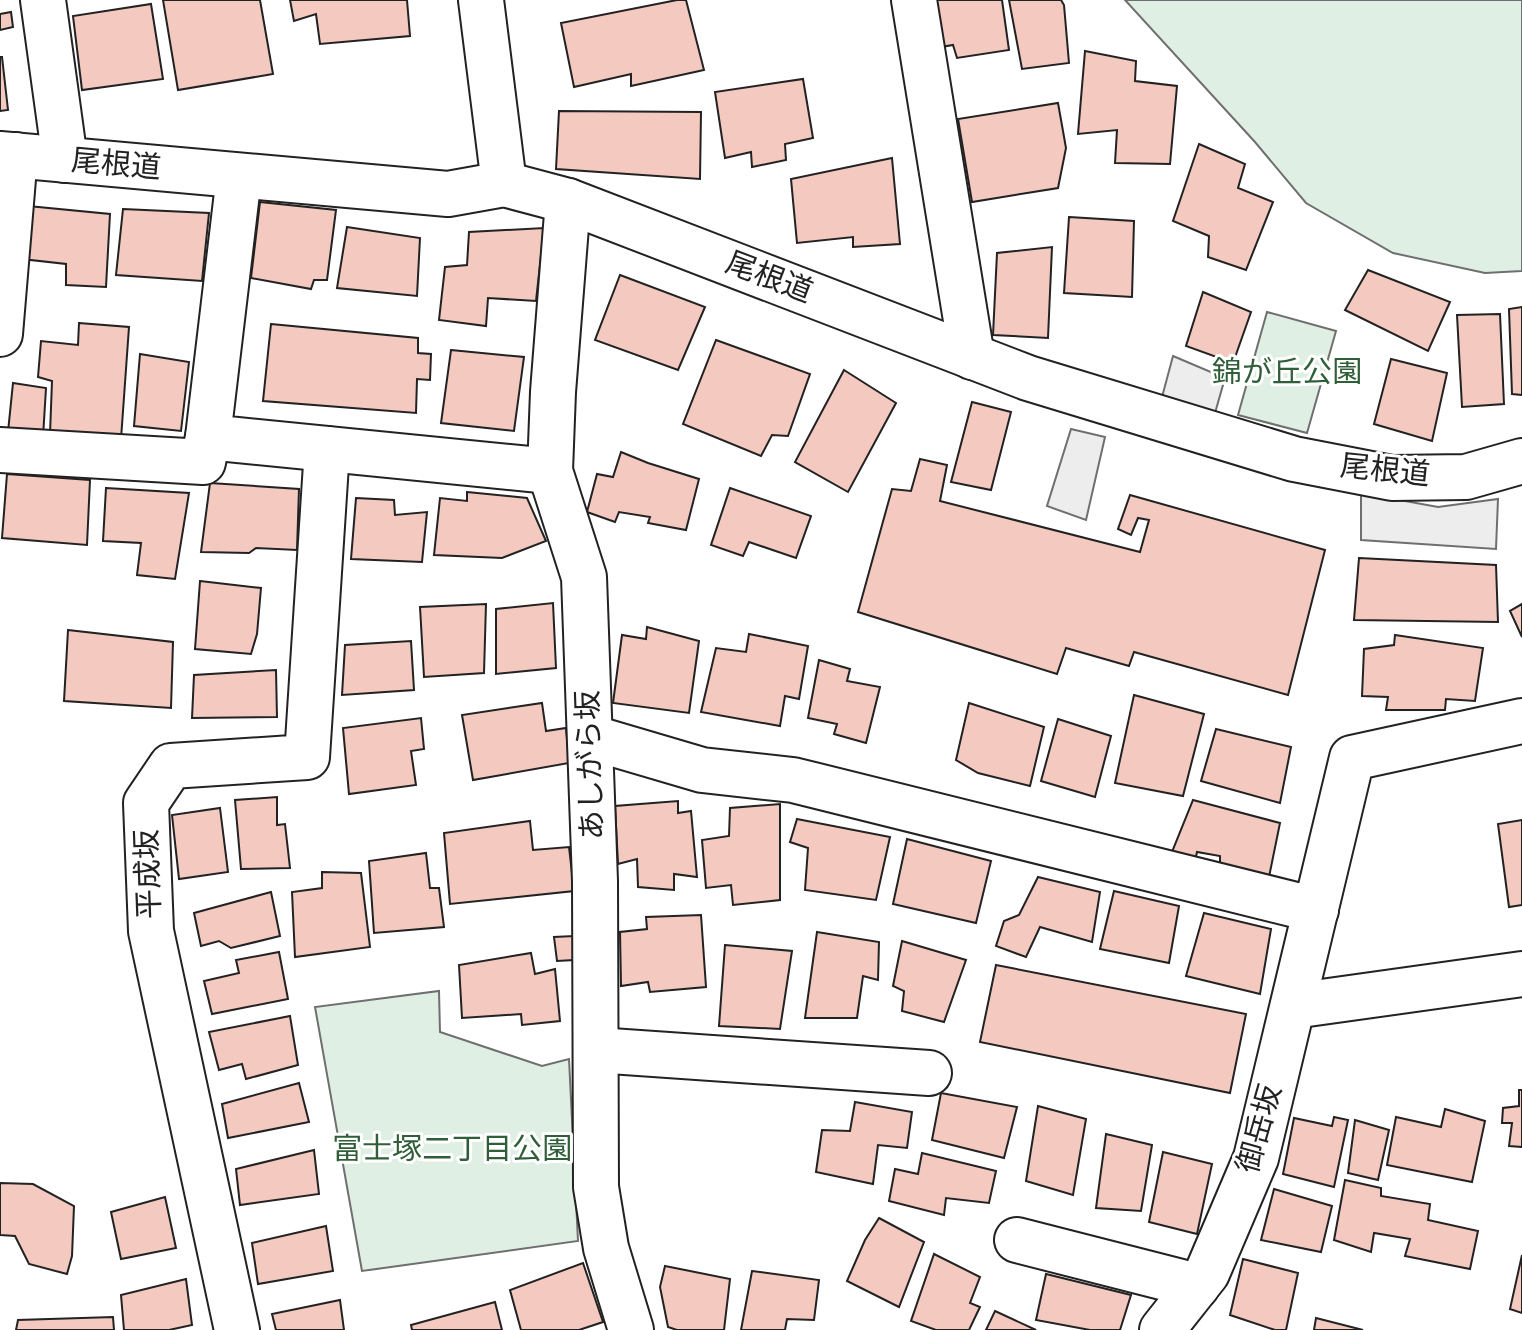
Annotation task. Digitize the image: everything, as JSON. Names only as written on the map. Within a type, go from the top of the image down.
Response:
[{"type":"street","points":[[43,0],[65,160]]},
{"type":"street","points":[[481,0],[504,184]]},
{"type":"street","points":[[914,0],[972,357]]},
{"type":"street","points":[[0,334],[7,154]]},
{"type":"street","name":"尾根道","points":[[7,154],[448,194],[504,184],[568,201],[1042,383],[1294,459],[1392,478],[1466,477],[1522,461]]},
{"type":"street","points":[[0,450],[203,462],[239,176]]},
{"type":"street","name":"あしがら坂","points":[[568,201],[550,471],[584,577],[595,881],[596,1187],[606,1248],[631,1330]]},
{"type":"street","points":[[208,437],[550,471]]},
{"type":"street","name":"平成坂","points":[[237,1330],[151,931],[146,803],[171,766],[307,757],[327,449]]},
{"type":"street","name":"御岳坂","points":[[1162,1330],[1207,1273],[1256,1158],[1352,758],[1522,721]]},
{"type":"street","points":[[590,737],[702,770],[793,780],[1316,910]]},
{"type":"street","points":[[1293,1006],[1522,974]]},
{"type":"street","points":[[596,1050],[929,1073]]},
{"type":"street","points":[[1017,1240],[1197,1286]]},
{"type":"green space","points":[[1125,0],[1522,0],[1522,271],[1485,273],[1393,253],[1306,203],[1255,142]]},
{"type":"green space","name":"錦が丘公園","points":[[1267,312],[1336,331],[1307,433],[1238,415]]},
{"type":"green space","name":"富士塚二丁目公園","points":[[439,991],[440,1032],[542,1066],[569,1059],[578,1241],[362,1271],[315,1007]]},
{"type":"shaded area","points":[[1173,356],[1225,378],[1215,413],[1162,397]]},
{"type":"shaded area","points":[[1071,429],[1105,437],[1086,520],[1047,506]]},
{"type":"shaded area","points":[[1361,493],[1438,507],[1498,499],[1496,549],[1361,540]]},
{"type":"building","points":[[163,0],[260,0],[273,74],[178,90]]},
{"type":"building","points":[[290,0],[407,0],[410,36],[320,44],[316,14],[294,21]]},
{"type":"building","points":[[686,0],[704,70],[631,86],[631,74],[574,87],[561,23]]},
{"type":"building","points":[[933,0],[1002,0],[1009,50],[957,58],[953,45],[941,47]]},
{"type":"building","points":[[1009,0],[1061,0],[1069,63],[1022,69]]},
{"type":"building","points":[[151,4],[163,79],[82,90],[73,16]]},
{"type":"building","points":[[11,12],[13,27],[0,30],[0,14]]},
{"type":"building","points":[[1085,51],[1136,61],[1135,81],[1177,86],[1170,164],[1115,163],[1117,130],[1078,134]]},
{"type":"building","points":[[0,57],[8,110],[0,111]]},
{"type":"building","points":[[803,79],[813,138],[785,144],[786,160],[752,167],[751,152],[725,158],[715,92]]},
{"type":"building","points":[[1058,103],[1066,148],[1058,188],[972,202],[958,119]]},
{"type":"building","points":[[559,111],[701,112],[700,179],[556,169]]},
{"type":"building","points":[[1199,144],[1245,164],[1238,188],[1273,202],[1246,270],[1208,257],[1209,236],[1173,221]]},
{"type":"building","points":[[892,158],[900,244],[853,247],[853,237],[797,243],[791,179]]},
{"type":"building","points":[[260,202],[336,210],[327,280],[314,280],[311,289],[251,278]]},
{"type":"building","points":[[28,206],[110,214],[106,287],[66,285],[66,264],[22,259]]},
{"type":"building","points":[[123,209],[209,213],[202,281],[116,275]]},
{"type":"building","points":[[1069,217],[1134,221],[1132,297],[1064,293]]},
{"type":"building","points":[[347,227],[420,238],[417,296],[337,288]]},
{"type":"building","points":[[544,228],[536,301],[488,298],[486,326],[439,320],[445,267],[467,265],[469,232]]},
{"type":"building","points":[[1052,247],[1048,338],[993,335],[997,253]]},
{"type":"building","points":[[1368,270],[1450,302],[1428,351],[1345,310]]},
{"type":"building","points":[[620,275],[705,307],[678,370],[595,340]]},
{"type":"building","points":[[1203,292],[1251,312],[1233,363],[1186,346]]},
{"type":"building","points":[[1522,307],[1522,395],[1512,394],[1509,309]]},
{"type":"building","points":[[1500,314],[1504,404],[1462,407],[1457,315]]},
{"type":"building","points":[[79,323],[129,327],[121,439],[50,434],[52,381],[38,377],[41,341],[78,345]]},
{"type":"building","points":[[271,324],[418,338],[418,353],[431,354],[430,380],[417,379],[416,413],[263,401]]},
{"type":"building","points":[[716,340],[810,374],[788,436],[772,435],[761,456],[683,424]]},
{"type":"building","points":[[451,350],[524,357],[514,431],[441,423]]},
{"type":"building","points":[[140,354],[189,362],[181,431],[134,426]]},
{"type":"building","points":[[1391,359],[1447,373],[1432,441],[1374,424]]},
{"type":"building","points":[[844,370],[896,403],[848,492],[795,462]]},
{"type":"building","points":[[13,383],[46,388],[43,437],[8,432]]},
{"type":"building","points":[[972,402],[1011,412],[991,490],[951,482]]},
{"type":"building","points":[[621,452],[699,479],[686,530],[648,523],[650,517],[619,512],[615,522],[587,512],[597,474],[613,477]]},
{"type":"building","points":[[920,459],[947,465],[940,501],[1140,552],[1149,520],[1138,518],[1131,535],[1118,529],[1130,495],[1325,550],[1288,695],[1134,652],[1129,666],[1066,648],[1057,674],[858,612],[892,489],[911,491]]},
{"type":"building","points":[[7,474],[90,480],[87,545],[2,538]]},
{"type":"building","points":[[210,483],[299,489],[297,550],[256,548],[249,553],[201,552]]},
{"type":"building","points":[[106,488],[189,493],[175,579],[137,575],[141,543],[103,541]]},
{"type":"building","points":[[730,488],[811,516],[796,558],[749,542],[743,556],[711,545]]},
{"type":"building","points":[[467,492],[527,498],[546,541],[502,558],[434,555],[440,498],[467,501]]},
{"type":"building","points":[[356,498],[394,500],[395,515],[427,512],[422,562],[351,559]]},
{"type":"building","points":[[1359,558],[1496,565],[1498,622],[1354,620]]},
{"type":"building","points":[[200,581],[261,588],[257,634],[251,654],[195,649]]},
{"type":"building","points":[[553,603],[556,668],[496,674],[496,609]]},
{"type":"building","points":[[486,604],[484,673],[424,677],[420,607]]},
{"type":"building","points":[[1522,604],[1522,637],[1510,611]]},
{"type":"building","points":[[647,627],[699,641],[689,713],[613,703],[622,635],[646,639]]},
{"type":"building","points":[[68,630],[173,642],[171,708],[64,701]]},
{"type":"building","points":[[749,634],[808,646],[799,699],[785,696],[780,726],[701,712],[716,648],[746,652]]},
{"type":"building","points":[[1395,635],[1483,648],[1475,701],[1446,699],[1445,710],[1386,710],[1388,697],[1362,696],[1364,649],[1394,645]]},
{"type":"building","points":[[411,641],[414,690],[342,695],[345,645]]},
{"type":"building","points":[[819,660],[850,669],[847,681],[880,687],[866,743],[834,734],[837,724],[808,718]]},
{"type":"building","points":[[276,670],[277,717],[192,718],[194,675]]},
{"type":"building","points":[[1134,695],[1204,714],[1183,796],[1115,783]]},
{"type":"building","points":[[542,703],[546,731],[566,728],[569,763],[473,780],[462,715]]},
{"type":"building","points":[[969,703],[1044,727],[1030,786],[978,773],[956,760]]},
{"type":"building","points":[[421,718],[424,749],[411,751],[416,785],[349,794],[343,728]]},
{"type":"building","points":[[1058,719],[1111,736],[1095,797],[1041,781]]},
{"type":"building","points":[[1216,729],[1291,747],[1280,803],[1201,781]]},
{"type":"building","points":[[277,797],[277,825],[285,824],[290,868],[241,869],[235,800]]},
{"type":"building","points":[[1193,800],[1280,823],[1269,877],[1220,867],[1220,856],[1197,852],[1194,865],[1170,857]]},
{"type":"building","points":[[678,801],[678,813],[691,811],[697,877],[674,874],[674,890],[638,887],[637,859],[618,864],[615,806]]},
{"type":"building","points":[[780,804],[780,900],[733,905],[731,885],[706,888],[702,840],[729,836],[730,808]]},
{"type":"building","points":[[220,808],[228,872],[179,879],[172,815]]},
{"type":"building","points":[[797,819],[890,837],[876,900],[805,890],[808,848],[790,842]]},
{"type":"building","points":[[1522,820],[1522,905],[1509,907],[1498,824]]},
{"type":"building","points":[[530,821],[533,850],[569,847],[574,891],[450,904],[444,833]]},
{"type":"building","points":[[907,839],[991,861],[976,923],[893,904]]},
{"type":"building","points":[[426,853],[430,888],[439,888],[444,927],[374,933],[369,861]]},
{"type":"building","points":[[322,872],[361,873],[370,947],[295,957],[292,892],[322,888]]},
{"type":"building","points":[[1038,877],[1100,892],[1092,942],[1040,927],[1026,957],[996,946],[1004,921],[1019,915]]},
{"type":"building","points":[[1114,891],[1179,906],[1169,963],[1100,949]]},
{"type":"building","points":[[271,892],[280,936],[231,948],[219,941],[201,946],[194,913]]},
{"type":"building","points":[[1204,913],[1271,929],[1260,994],[1186,976]]},
{"type":"building","points":[[701,915],[706,987],[650,992],[648,982],[621,986],[620,932],[647,929],[646,917]]},
{"type":"building","points":[[817,932],[879,942],[878,980],[863,976],[857,1018],[805,1018]]},
{"type":"building","points":[[574,936],[574,960],[557,961],[554,937]]},
{"type":"building","points":[[902,941],[966,960],[944,1022],[902,1011],[904,991],[893,986]]},
{"type":"building","points":[[725,945],[792,951],[780,1029],[719,1026]]},
{"type":"building","points":[[279,952],[288,999],[212,1014],[204,981],[239,973],[236,960]]},
{"type":"building","points":[[531,953],[535,974],[555,969],[560,1021],[522,1025],[521,1014],[462,1018],[459,965]]},
{"type":"building","points":[[996,965],[1246,1014],[1230,1093],[980,1042]]},
{"type":"building","points":[[290,1016],[298,1065],[246,1079],[242,1064],[219,1070],[209,1032]]},
{"type":"building","points":[[299,1083],[309,1122],[228,1138],[222,1104]]},
{"type":"building","points":[[1519,1090],[1522,1090],[1522,1147],[1509,1146],[1512,1123],[1502,1123],[1503,1108],[1519,1106]]},
{"type":"building","points":[[941,1093],[1017,1107],[1004,1158],[932,1140]]},
{"type":"building","points":[[855,1102],[912,1112],[907,1148],[878,1145],[873,1184],[816,1172],[822,1130],[850,1131]]},
{"type":"building","points":[[1038,1106],[1086,1119],[1073,1195],[1026,1181]]},
{"type":"building","points":[[1445,1109],[1485,1121],[1472,1182],[1387,1165],[1396,1117],[1441,1127]]},
{"type":"building","points":[[1334,1117],[1348,1120],[1334,1187],[1283,1174],[1294,1118],[1332,1126]]},
{"type":"building","points":[[1355,1120],[1389,1130],[1378,1180],[1348,1173]]},
{"type":"building","points":[[1106,1134],[1152,1145],[1141,1211],[1096,1208]]},
{"type":"building","points":[[314,1150],[319,1194],[240,1205],[236,1169]]},
{"type":"building","points":[[1163,1152],[1212,1164],[1197,1234],[1149,1222]]},
{"type":"building","points":[[922,1153],[996,1171],[989,1203],[946,1198],[944,1215],[889,1201],[895,1169],[918,1174]]},
{"type":"building","points":[[1345,1180],[1381,1188],[1381,1196],[1430,1204],[1428,1220],[1478,1231],[1470,1269],[1405,1256],[1410,1239],[1374,1233],[1371,1252],[1334,1240]]},
{"type":"building","points":[[0,1183],[33,1184],[74,1206],[72,1256],[67,1274],[29,1264],[15,1236],[0,1235]]},
{"type":"building","points":[[1274,1189],[1332,1206],[1321,1252],[1261,1240]]},
{"type":"building","points":[[165,1197],[176,1248],[121,1259],[111,1212]]},
{"type":"building","points":[[879,1218],[924,1242],[899,1307],[847,1281],[865,1240]]},
{"type":"building","points":[[326,1226],[333,1271],[258,1284],[252,1243]]},
{"type":"building","points":[[934,1254],[980,1277],[970,1303],[980,1307],[969,1330],[936,1330],[911,1321]]},
{"type":"building","points":[[1522,1255],[1522,1313],[1510,1309]]},
{"type":"building","points":[[1243,1259],[1298,1273],[1286,1330],[1275,1330],[1230,1315]]},
{"type":"building","points":[[583,1263],[603,1322],[579,1330],[521,1330],[510,1290]]},
{"type":"building","points":[[665,1266],[730,1279],[724,1330],[677,1330],[668,1327],[660,1287]]},
{"type":"building","points":[[752,1271],[819,1280],[814,1320],[787,1319],[785,1330],[741,1330]]},
{"type":"building","points":[[1046,1274],[1131,1295],[1120,1330],[1090,1330],[1036,1320]]},
{"type":"building","points":[[186,1279],[192,1325],[169,1330],[124,1330],[121,1295]]},
{"type":"building","points":[[340,1300],[344,1330],[276,1330],[272,1314]]},
{"type":"building","points":[[495,1302],[502,1330],[412,1330],[411,1325]]},
{"type":"building","points":[[995,1311],[1036,1330],[986,1330]]},
{"type":"building","points":[[113,1317],[114,1330],[16,1330],[18,1320]]},
{"type":"building","points":[[1316,1318],[1363,1330],[1314,1330]]}]
